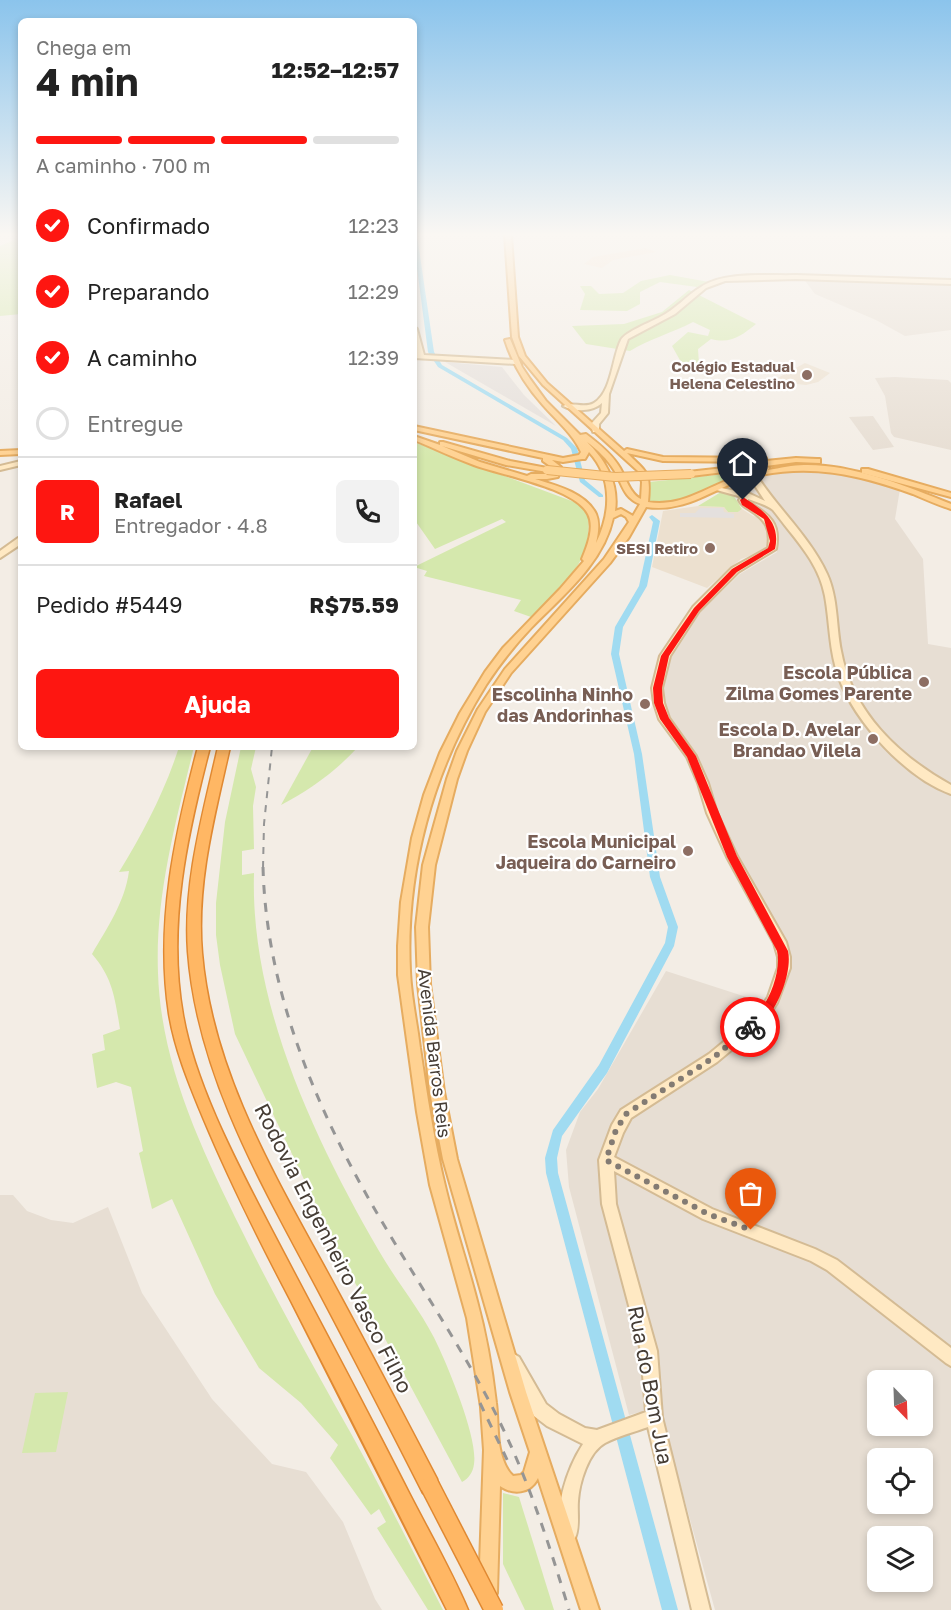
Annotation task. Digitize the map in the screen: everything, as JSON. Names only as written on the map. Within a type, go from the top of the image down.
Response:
[{"type":"highway","points":[[203,750],[182,832],[174,873],[170,915],[174,1002],[182,1044],[219,1138],[267,1238],[458,1610]]},
{"type":"highway","name":"Rodovia Engenheiro Vasco Filho","points":[[223,750],[196,879],[195,951],[207,1027],[222,1076],[266,1174],[494,1610]]},
{"type":"main road","points":[[506,310],[508,341],[515,362],[536,394],[605,467],[610,482]]},
{"type":"main road","points":[[513,310],[515,337],[520,352],[545,384],[636,463],[646,483],[644,504]]},
{"type":"main road","points":[[596,430],[595,424],[605,409],[607,393],[625,338],[677,310]]},
{"type":"main road","points":[[417,341],[421,356],[515,362]]},
{"type":"main road","points":[[515,362],[520,352]]},
{"type":"main road","points":[[588,409],[600,404],[607,393]]},
{"type":"main road","points":[[567,405],[588,409],[596,412],[600,417]]},
{"type":"main road","points":[[567,427],[597,446],[616,467],[629,495],[644,504],[660,506],[681,504],[704,496],[760,463],[796,460],[832,463],[951,495]]},
{"type":"main road","points":[[417,431],[563,460],[579,459],[585,452],[575,436]]},
{"type":"main road","points":[[417,431],[545,469]]},
{"type":"main road","points":[[417,438],[509,463],[615,477],[691,474],[751,467]]},
{"type":"main road","points":[[417,438],[476,463],[562,491],[587,508],[592,514],[593,531],[590,549],[579,573]]},
{"type":"main road","points":[[612,443],[628,452],[653,459],[751,467]]},
{"type":"main road","points":[[0,446],[18,445]]},
{"type":"main road","points":[[433,445],[532,476],[555,475],[558,470],[555,463],[534,455]]},
{"type":"main road","points":[[0,453],[18,452]]},
{"type":"main road","points":[[610,482],[612,469],[636,463],[808,467],[846,473],[921,495],[951,507]]},
{"type":"main road","points":[[0,468],[18,464]]},
{"type":"main road","points":[[751,467],[775,508],[823,575],[844,679],[865,718],[901,756],[951,790]]},
{"type":"main road","name":"Avenida Barros Reis","points":[[487,1610],[492,1447],[478,1335],[466,1284],[442,1206],[426,1136],[404,974],[408,888],[424,815],[447,748],[458,724],[511,644],[579,573],[601,544],[611,508],[610,482]]},
{"type":"main road","points":[[717,489],[747,496],[775,508]]},
{"type":"main road","points":[[747,496],[743,500],[745,504],[769,520],[773,541],[772,549],[735,570],[709,594],[680,632],[665,656],[658,677],[659,703],[664,719],[692,756],[732,857],[780,942],[785,963],[773,999],[765,1013],[713,1058],[626,1114],[616,1130],[606,1160],[708,1214],[816,1256],[832,1265],[951,1358]]},
{"type":"main road","name":"Avenida Barros Reis","points":[[590,1610],[537,1453],[450,1160],[437,1092],[424,984],[422,927],[429,865],[452,778],[481,711],[508,671],[607,561],[634,523],[644,504]]},
{"type":"main road","points":[[609,517],[613,513],[621,512],[629,515],[634,523]]},
{"type":"main road","points":[[0,555],[18,542]]},
{"type":"main road","name":"Rua do Bom Jua","points":[[606,1160],[609,1204],[649,1351],[654,1417],[701,1610]]},
{"type":"main road","points":[[506,1346],[540,1410],[569,1430],[583,1436],[604,1436],[654,1417]]},
{"type":"main road","points":[[570,1551],[568,1505],[573,1472],[604,1436]]},
{"type":"main road","points":[[492,1447],[503,1479],[510,1484],[523,1484],[530,1478],[534,1472],[537,1453]]},
{"type":"shaded area","points":[[853,310],[951,310],[951,330],[905,336]]},
{"type":"shaded area","points":[[445,362],[502,367],[524,395],[556,426]]},
{"type":"shaded area","name":"Colégio Estadual Helena Celestino","points":[[805,363],[830,373],[818,382],[806,385],[777,382],[776,379]]},
{"type":"shaded area","points":[[875,378],[948,380],[951,383],[951,450],[894,437],[891,433],[885,396]]},
{"type":"shaded area","points":[[873,416],[894,447],[873,450],[849,417]]},
{"type":"shaded area","points":[[810,468],[837,472],[900,489],[895,519],[923,559],[928,644],[951,648],[951,1610],[715,1610],[659,1407],[629,1415],[569,1187],[566,1150],[580,1112],[598,1089],[666,971],[774,1006],[783,975],[775,945],[714,825],[697,774],[659,720],[655,702],[665,661],[692,620],[740,574],[777,552],[766,513],[749,506],[726,488],[751,476]]},
{"type":"shaded area","name":"SESI Retiro","points":[[698,506],[724,507],[728,512],[738,512],[742,509],[753,516],[762,518],[769,544],[761,552],[741,559],[707,588],[652,567],[663,511]]},
{"type":"shaded area","points":[[700,508],[723,508],[724,512],[734,514],[734,518],[680,517],[680,513],[695,513]]},
{"type":"shaded area","points":[[0,1195],[13,1195],[27,1211],[51,1220],[73,1223],[108,1207],[142,1293],[212,1399],[272,1464],[306,1472],[343,1522],[375,1599],[382,1610],[0,1610]]},
{"type":"green space","points":[[0,310],[18,310],[18,314],[0,316]]},
{"type":"green space","points":[[664,310],[729,310],[756,324],[730,340],[711,339],[698,349],[699,364],[681,362],[672,346],[688,332],[708,336],[710,330],[693,322],[630,351],[586,344],[572,326],[624,324]]},
{"type":"green space","points":[[417,443],[577,503],[588,514],[589,531],[581,560],[564,584],[531,617],[514,611],[521,600],[424,576],[427,571],[417,568],[417,566],[506,522],[502,519],[435,549],[417,523]]},
{"type":"green space","points":[[764,470],[672,502],[650,502],[649,482]]},
{"type":"green space","points":[[721,492],[732,495],[742,509],[738,512],[728,512],[724,507],[698,506]]},
{"type":"green space","points":[[178,750],[193,750],[168,859],[158,944],[161,1007],[175,1073],[198,1137],[252,1252],[377,1482],[443,1610],[428,1610],[377,1528],[386,1522],[379,1509],[371,1515],[330,1458],[338,1445],[301,1403],[259,1368],[215,1294],[172,1199],[152,1209],[139,1153],[143,1151],[131,1087],[116,1082],[97,1088],[92,1054],[105,1050],[103,1035],[120,1029],[109,980],[92,954],[124,893],[129,871],[119,872],[137,842],[167,780]]},
{"type":"green space","points":[[240,750],[255,750],[251,769],[256,787],[253,806],[254,849],[242,851],[242,875],[254,873],[256,923],[263,972],[275,1021],[291,1070],[332,1164],[379,1251],[433,1335],[450,1373],[468,1423],[474,1453],[473,1470],[462,1482],[339,1253],[235,1034],[216,935],[216,903],[225,822]]},
{"type":"green space","points":[[311,750],[355,750],[322,779],[281,805]]},
{"type":"green space","points":[[68,1392],[56,1452],[22,1453],[35,1393]]},
{"type":"green space","points":[[503,1493],[519,1497],[554,1610],[525,1610],[503,1564]]},
{"type":"waterway","points":[[425,310],[431,352],[440,366],[565,439],[574,448],[582,481],[601,496]]},
{"type":"waterway","points":[[652,517],[657,521],[643,586],[619,627],[615,654],[638,754],[655,877],[673,927],[670,943],[603,1069],[557,1134],[551,1158],[552,1173],[670,1610]]},
{"type":"railway","points":[[263,867],[264,824],[272,750]]},
{"type":"railway","points":[[263,867],[266,912],[273,957],[297,1044],[313,1086],[374,1208],[461,1351],[501,1424],[534,1502],[569,1610]]},
{"type":"railway","points":[[480,1403],[511,1468]]},
{"type":"way so far","points":[[750,1027],[713,1058],[626,1114],[616,1130],[606,1160],[708,1214],[751,1230]]},
{"type":"place","name":"Colégio Estadual Helena Celestino","points":[[807,375]]},
{"type":"place","name":"SESI Retiro","points":[[710,548]]},
{"type":"place","name":"Escola Pública Zilma Gomes Parente","points":[[924,682]]},
{"type":"place","name":"Escolinha Ninho das Andorinhas","points":[[645,704]]},
{"type":"place","name":"Escola D. Avelar Brandao Vilela","points":[[873,739]]},
{"type":"place","name":"Escola Municipal Jaqueira do Carneiro","points":[[688,851]]},
{"type":"route","points":[[743,500],[745,504],[765,515],[769,520],[773,541],[772,549],[735,570],[696,609],[665,656],[657,688],[664,719],[692,756],[712,813],[732,857],[783,951],[785,963],[773,999],[765,1013],[750,1027]]}]
